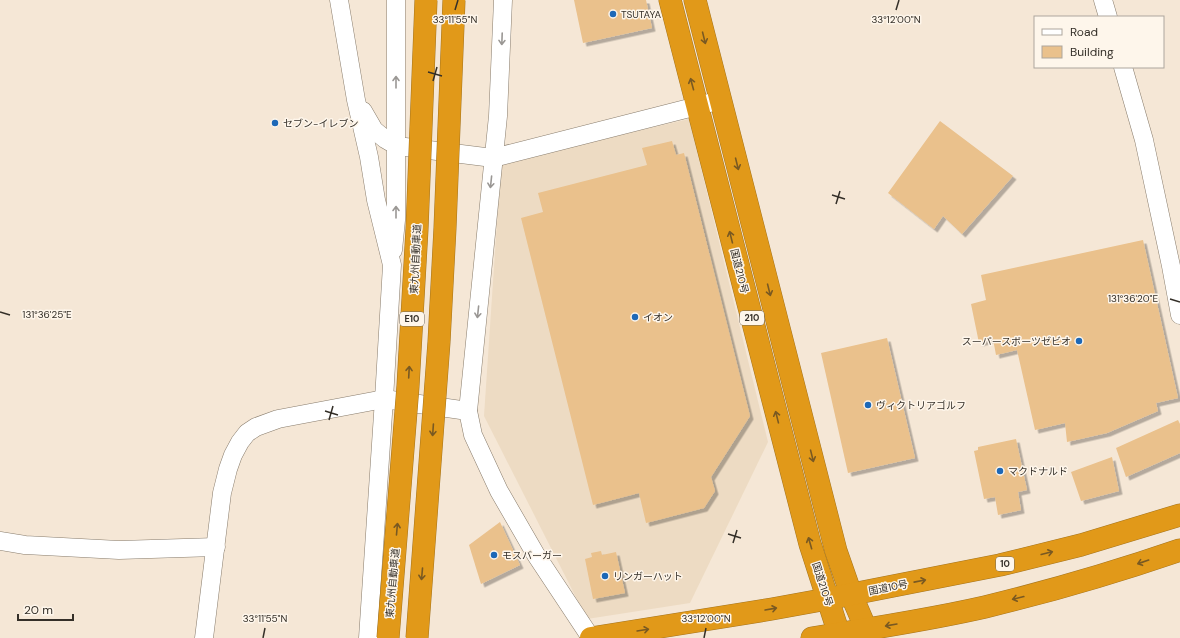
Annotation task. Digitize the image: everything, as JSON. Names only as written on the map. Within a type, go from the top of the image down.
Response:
[{"type":"highway","points":[[414,0],[417,229]]},
{"type":"highway","name":"東九州自動車道","points":[[388,638],[408,386],[417,229],[426,0]]},
{"type":"highway","points":[[416,638],[439,342],[446,220],[454,0]]},
{"type":"highway","points":[[439,342],[460,166],[469,0]]},
{"type":"highway","name":"国道210号","points":[[670,0],[810,544],[840,636]]},
{"type":"highway","name":"210","points":[[695,0],[836,551],[869,634]]},
{"type":"highway","name":"国道10号","points":[[591,638],[827,599],[1000,565],[1081,545],[1180,515]]},
{"type":"highway","points":[[812,638],[869,634],[1052,589],[1123,569],[1180,550]]},
{"type":"street","points":[[339,0],[356,100],[369,157],[376,200],[392,265]]},
{"type":"street","points":[[368,638],[396,220],[396,0]]},
{"type":"street","points":[[503,0],[498,116],[468,411],[472,435],[499,492],[536,555],[591,638]]},
{"type":"street","points":[[1103,0],[1108,16]]},
{"type":"street","points":[[1123,68],[1144,140],[1176,273],[1180,315]]},
{"type":"street","points":[[356,100],[374,130],[397,146],[493,158],[720,100]]},
{"type":"street","points":[[204,638],[208,596],[216,548],[222,493],[233,455],[247,433],[256,426],[278,419],[384,399],[468,411]]},
{"type":"street","points":[[0,540],[25,545],[119,550],[216,548]]},
{"type":"shaded area","points":[[689,119],[768,442],[690,603],[587,619],[484,416],[501,163]]},
{"type":"building","name":"TSUTAYA","points":[[574,0],[646,0],[652,28],[583,43]]},
{"type":"building","points":[[940,121],[1013,176],[962,234],[943,216],[934,229],[888,193]]},
{"type":"building","name":"イオン","points":[[672,141],[676,155],[684,153],[750,416],[711,477],[715,491],[704,508],[646,523],[639,493],[593,505],[521,218],[543,212],[538,193],[647,165],[642,148]]},
{"type":"building","name":"スーパースポーツゼビオ","points":[[1143,240],[1178,398],[1156,403],[1158,411],[1107,433],[1067,442],[1065,423],[1035,430],[1017,350],[996,355],[993,339],[979,343],[971,304],[986,300],[981,275]]},
{"type":"building","name":"ヴィクトリアゴルフ","points":[[887,338],[915,458],[848,473],[821,353]]},
{"type":"building","points":[[1178,420],[1180,424],[1180,453],[1126,477],[1116,448]]},
{"type":"building","name":"マクドナルド","points":[[1016,439],[1027,490],[1018,492],[1021,510],[998,515],[995,497],[984,499],[974,451],[978,450],[978,447]]},
{"type":"building","points":[[1112,457],[1119,491],[1081,501],[1071,472]]},
{"type":"building","name":"モスバーガー","points":[[500,522],[520,565],[481,584],[469,545]]},
{"type":"building","name":"リンガーハット","points":[[601,551],[602,555],[616,552],[625,593],[593,599],[585,559],[592,557],[591,553]]},
{"type":"place","name":"TSUTAYA","points":[[613,14]]},
{"type":"place","name":"セブン-イレブン","points":[[275,123]]},
{"type":"place","name":"イオン","points":[[635,317]]},
{"type":"place","name":"スーパースポーツゼビオ","points":[[1079,341]]},
{"type":"place","name":"ヴィクトリアゴルフ","points":[[868,405]]},
{"type":"place","name":"マクドナルド","points":[[1000,471]]},
{"type":"place","name":"モスバーガー","points":[[494,555]]},
{"type":"place","name":"リンガーハット","points":[[605,576]]}]
